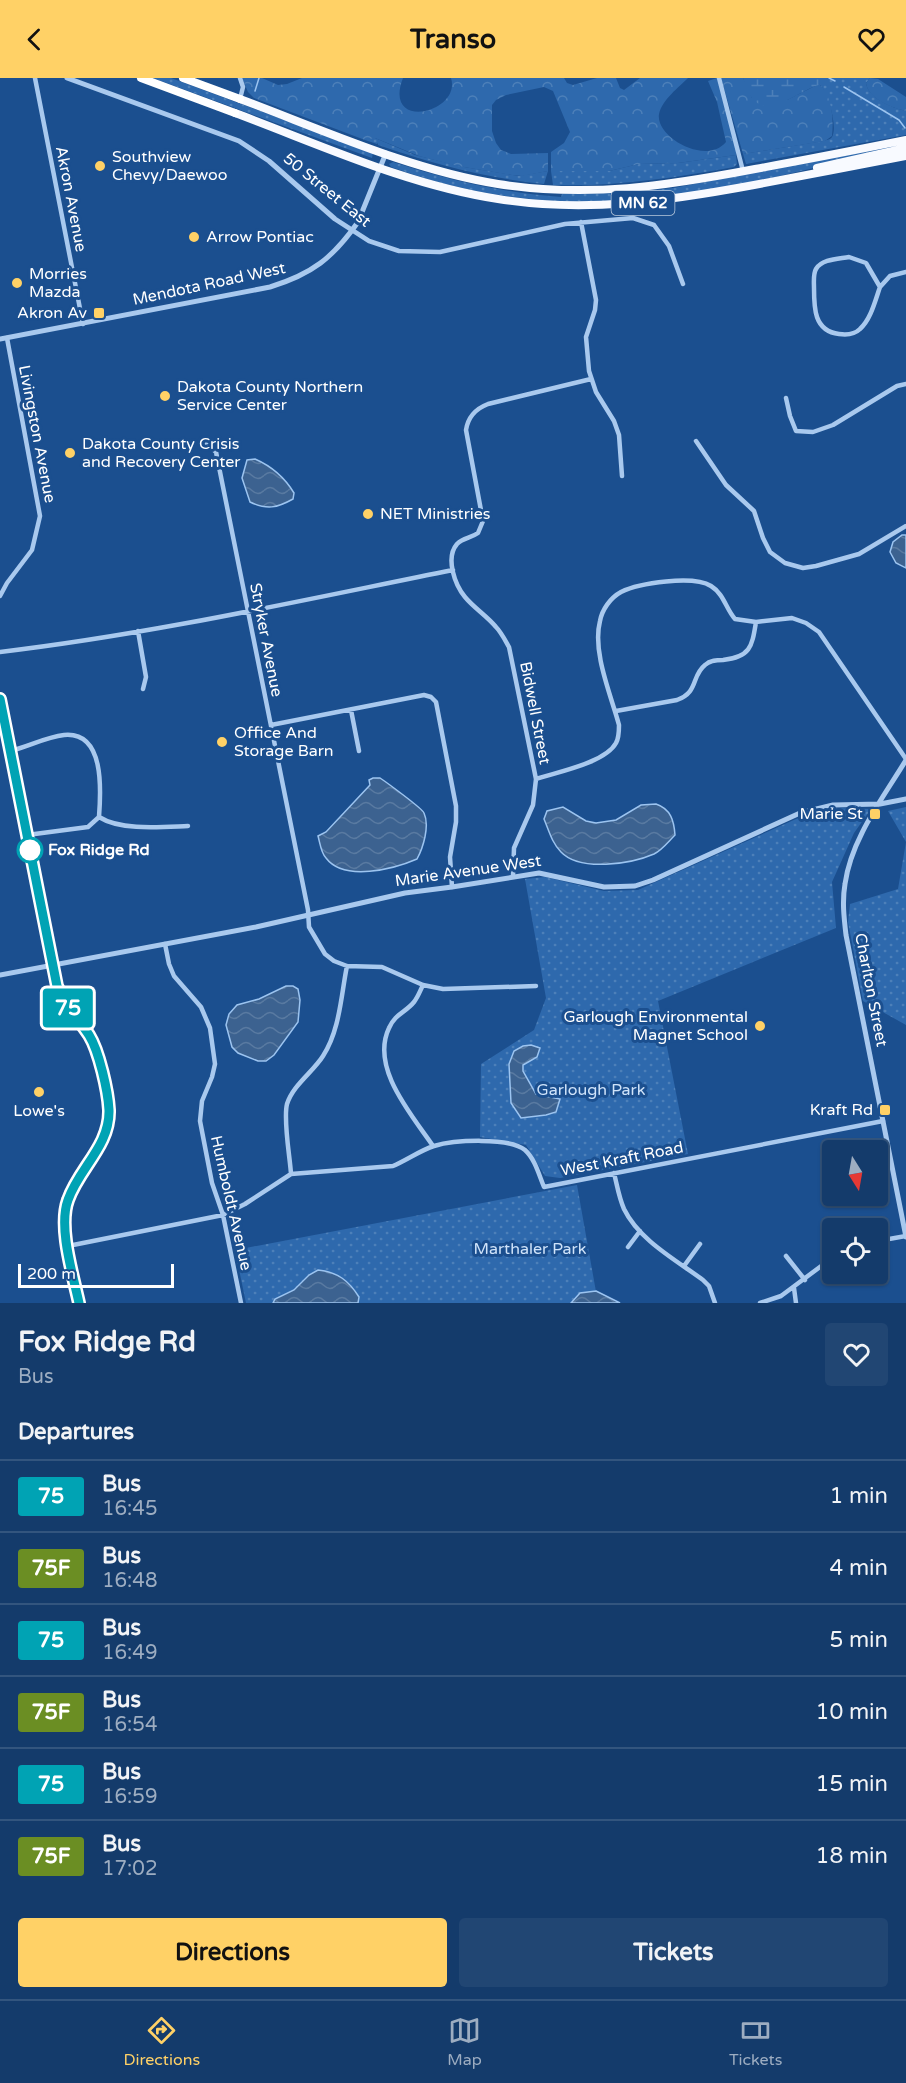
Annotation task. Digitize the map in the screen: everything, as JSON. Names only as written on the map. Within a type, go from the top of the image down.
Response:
[{"type":"highway","name":"MN 62","points":[[141,78],[381,168],[433,185],[508,201],[567,206],[650,202],[906,156]]},
{"type":"highway","name":"MN 62","points":[[183,78],[386,153],[463,177],[498,184],[555,190],[591,191],[637,188],[906,140]]},
{"type":"highway","points":[[767,182],[906,148]]},
{"type":"street","name":"Akron Avenue","points":[[35,78],[83,324]]},
{"type":"street","name":"50 Street East","points":[[67,78],[239,141],[269,161],[335,219],[369,241],[399,251],[440,252],[565,224],[633,218],[654,225],[669,246],[683,284]]},
{"type":"street","points":[[240,78],[243,87],[240,99]]},
{"type":"street","points":[[719,78],[742,171]]},
{"type":"street","name":"Mendota Road West","points":[[3,339],[270,287],[296,279],[328,258],[358,222],[386,153]]},
{"type":"street","points":[[581,222],[596,300],[596,310],[586,337],[591,379],[620,435],[622,476]]},
{"type":"street","points":[[880,287],[866,263],[858,259],[849,257],[827,261],[815,270],[814,310],[816,318],[821,326],[830,332],[841,335],[859,330],[867,321],[880,287],[890,276],[906,272]]},
{"type":"street","name":"Livingston Avenue","points":[[0,596],[32,550],[40,516],[3,339]]},
{"type":"street","points":[[0,652],[57,646],[248,612],[453,570],[451,555],[455,547],[461,541],[478,533],[483,521],[466,430],[467,423],[474,412],[488,404],[591,379]]},
{"type":"street","points":[[786,398],[796,431],[813,432],[833,425],[897,386],[906,384]]},
{"type":"street","points":[[470,407],[474,412]]},
{"type":"street","points":[[696,441],[726,486],[754,511],[766,545],[785,563],[803,568],[859,554],[906,526]]},
{"type":"street","name":"Stryker Avenue","points":[[207,444],[216,452],[309,914],[309,927],[325,954],[334,961],[347,966]]},
{"type":"street","name":"Bidwell Street","points":[[453,570],[457,585],[464,597],[497,628],[509,647],[536,779],[533,805],[514,848],[513,876]]},
{"type":"street","points":[[536,779],[599,759],[616,745],[619,725],[600,654],[598,634],[604,610],[611,600],[620,592],[639,586],[699,581],[719,592],[735,619],[756,622],[792,618],[807,623],[819,632],[906,759]]},
{"type":"street","points":[[616,711],[685,697],[693,689],[699,671],[705,664],[736,658],[747,652],[752,643],[756,622]]},
{"type":"street","points":[[138,631],[146,677],[143,689]]},
{"type":"street","points":[[271,725],[424,695],[431,697],[436,702],[456,806],[456,822],[450,857],[452,887]]},
{"type":"street","points":[[0,699],[57,986],[63,1001],[89,1036],[97,1052],[109,1108],[108,1125],[103,1140],[67,1201],[64,1221],[79,1303]]},
{"type":"street","points":[[351,710],[359,751]]},
{"type":"street","points":[[10,751],[63,735],[76,736],[91,746],[99,767],[99,817],[88,827],[27,835]]},
{"type":"street","name":"Charlton Street","points":[[906,759],[852,855],[845,882],[843,908],[846,935],[906,1236]]},
{"type":"street","name":"Marie Avenue West","points":[[0,975],[254,927],[393,895],[513,876],[542,873],[604,887],[634,886],[653,880],[800,813],[833,805],[880,804],[906,799]]},
{"type":"street","points":[[99,817],[109,824],[188,826]]},
{"type":"street","name":"Humboldt Avenue","points":[[165,944],[174,976],[201,1007],[210,1028],[215,1064],[202,1101],[200,1121],[212,1183],[223,1215],[240,1303]]},
{"type":"street","points":[[291,1174],[287,1105],[292,1094],[322,1058],[331,1043],[347,966],[382,967],[423,985],[443,989],[536,986]]},
{"type":"street","points":[[423,985],[413,1003],[396,1016],[388,1029],[384,1054],[386,1068],[398,1095],[434,1146]]},
{"type":"street","name":"West Kraft Road","points":[[68,1246],[223,1215],[245,1204],[291,1174],[393,1166],[434,1146],[474,1142],[514,1144],[531,1157],[544,1186],[883,1121]]},
{"type":"street","points":[[614,1173],[623,1208],[631,1221],[640,1231],[709,1286],[715,1303]]},
{"type":"street","points":[[628,1246],[640,1231]]},
{"type":"street","points":[[888,1239],[906,1236]]},
{"type":"street","points":[[684,1266],[700,1244]]},
{"type":"street","points":[[786,1256],[805,1280]]},
{"type":"street","points":[[760,1303],[781,1296],[822,1266]]},
{"type":"street","points":[[794,1288],[796,1303]]},
{"type":"green space","points":[[153,78],[171,78],[373,153],[372,158]]},
{"type":"green space","points":[[242,78],[262,78],[278,85],[302,78],[403,78],[399,95],[403,106],[412,111],[423,111],[435,108],[445,100],[451,90],[451,78],[564,78],[567,83],[573,85],[597,78],[616,78],[620,88],[624,90],[640,78],[688,78],[664,104],[659,114],[660,123],[673,139],[684,146],[707,151],[717,149],[726,142],[717,102],[708,81],[717,78],[736,147],[736,155],[678,163],[639,164],[609,171],[551,171],[551,152],[564,143],[570,132],[553,91],[544,87],[506,95],[492,105],[492,131],[501,150],[511,154],[548,153],[548,171],[522,176],[512,175],[458,166],[419,156],[375,138],[365,140],[254,98],[248,92]]},
{"type":"green space","points":[[721,78],[743,78],[752,98],[787,100],[819,84],[827,94],[831,108],[832,136],[825,141],[743,154]]},
{"type":"green space","points":[[743,78],[831,78],[776,105],[768,106],[760,105],[754,100]]},
{"type":"green space","points":[[831,78],[870,78],[866,83],[876,98],[906,111],[906,135],[746,164],[743,154],[831,138],[834,125],[831,109],[826,94],[819,84]]},
{"type":"green space","points":[[870,78],[878,79],[906,97],[906,111],[894,108],[871,94],[866,83]]},
{"type":"green space","points":[[375,138],[415,155],[464,167],[519,176],[548,171],[544,184],[501,178],[419,158],[365,140]]},
{"type":"green space","points":[[906,144],[906,147],[739,185],[672,196],[606,202],[544,200],[482,192],[421,177],[391,167],[389,164],[393,162],[455,180],[497,189],[561,197],[562,194],[626,193],[673,188]]},
{"type":"green space","points":[[736,155],[737,164],[734,167],[621,183],[553,185],[551,171],[609,171],[639,164],[678,163]]},
{"type":"green space","points":[[906,807],[906,842],[888,811]]},
{"type":"green space","name":"Garlough Park","points":[[835,808],[871,809],[854,833],[832,882],[836,928],[658,1001],[688,1154],[560,1178],[545,1176],[526,1145],[480,1137],[481,1064],[534,1030],[546,998],[525,879],[545,877],[604,891],[638,890],[796,819]]},
{"type":"green space","points":[[906,842],[906,1025],[863,1001],[848,922],[850,904],[898,889]]},
{"type":"green space","name":"Marthaler Park","points":[[577,1185],[598,1303],[246,1303],[235,1250]]},
{"type":"water","points":[[255,459],[282,477],[294,493],[293,499],[272,507],[250,502],[242,478],[247,460]]},
{"type":"water","points":[[902,535],[906,535],[906,568],[896,563],[890,552],[893,542]]},
{"type":"water","points":[[380,778],[424,813],[426,830],[423,843],[417,859],[407,863],[370,871],[345,870],[334,865],[324,856],[318,836],[326,832],[370,785],[369,780]]},
{"type":"water","points":[[656,804],[671,816],[675,835],[654,854],[619,863],[593,864],[570,858],[555,845],[544,819],[547,811],[563,807],[586,821],[596,823],[616,820],[641,805]]},
{"type":"water","points":[[286,986],[298,989],[300,1000],[298,1022],[274,1055],[266,1061],[258,1061],[238,1053],[232,1047],[226,1025],[229,1014],[237,1005],[259,999]]},
{"type":"water","points":[[531,1045],[540,1048],[537,1057],[523,1065],[523,1071],[536,1094],[560,1099],[556,1112],[521,1118],[511,1103],[509,1064],[514,1051]]},
{"type":"water","points":[[318,1270],[337,1275],[347,1282],[359,1297],[358,1303],[273,1303],[275,1299],[294,1290],[309,1275]]},
{"type":"water","points":[[596,1291],[620,1303],[571,1303],[580,1293]]},
{"type":"waterway","points":[[255,91],[259,78]]},
{"type":"waterway","points":[[829,78],[835,81]]},
{"type":"waterway","points":[[844,87],[899,120],[905,128]]},
{"type":"bus line","name":"75","points":[[0,699],[57,986],[63,1001],[89,1036],[97,1052],[109,1108],[108,1125],[103,1140],[67,1201],[64,1221],[79,1303]]},
{"type":"place","name":"Southview Chevy/Daewoo","points":[[100,166]]},
{"type":"place","name":"Arrow Pontiac","points":[[194,237]]},
{"type":"place","name":"Morries Mazda","points":[[17,283]]},
{"type":"place","name":"Akron Av","points":[[99,313]]},
{"type":"place","name":"Dakota County Northern Service Center","points":[[165,396]]},
{"type":"place","name":"Dakota County Crisis and Recovery Center","points":[[70,453]]},
{"type":"place","name":"NET Ministries","points":[[368,514]]},
{"type":"place","name":"Office And Storage Barn","points":[[222,742]]},
{"type":"place","name":"Marie St","points":[[875,814]]},
{"type":"place","name":"Fox Ridge Rd","points":[[30,850]]},
{"type":"place","name":"Garlough Environmental Magnet School","points":[[760,1026]]},
{"type":"place","name":"Lowe's","points":[[39,1092]]},
{"type":"place","name":"Kraft Rd","points":[[885,1110]]}]
